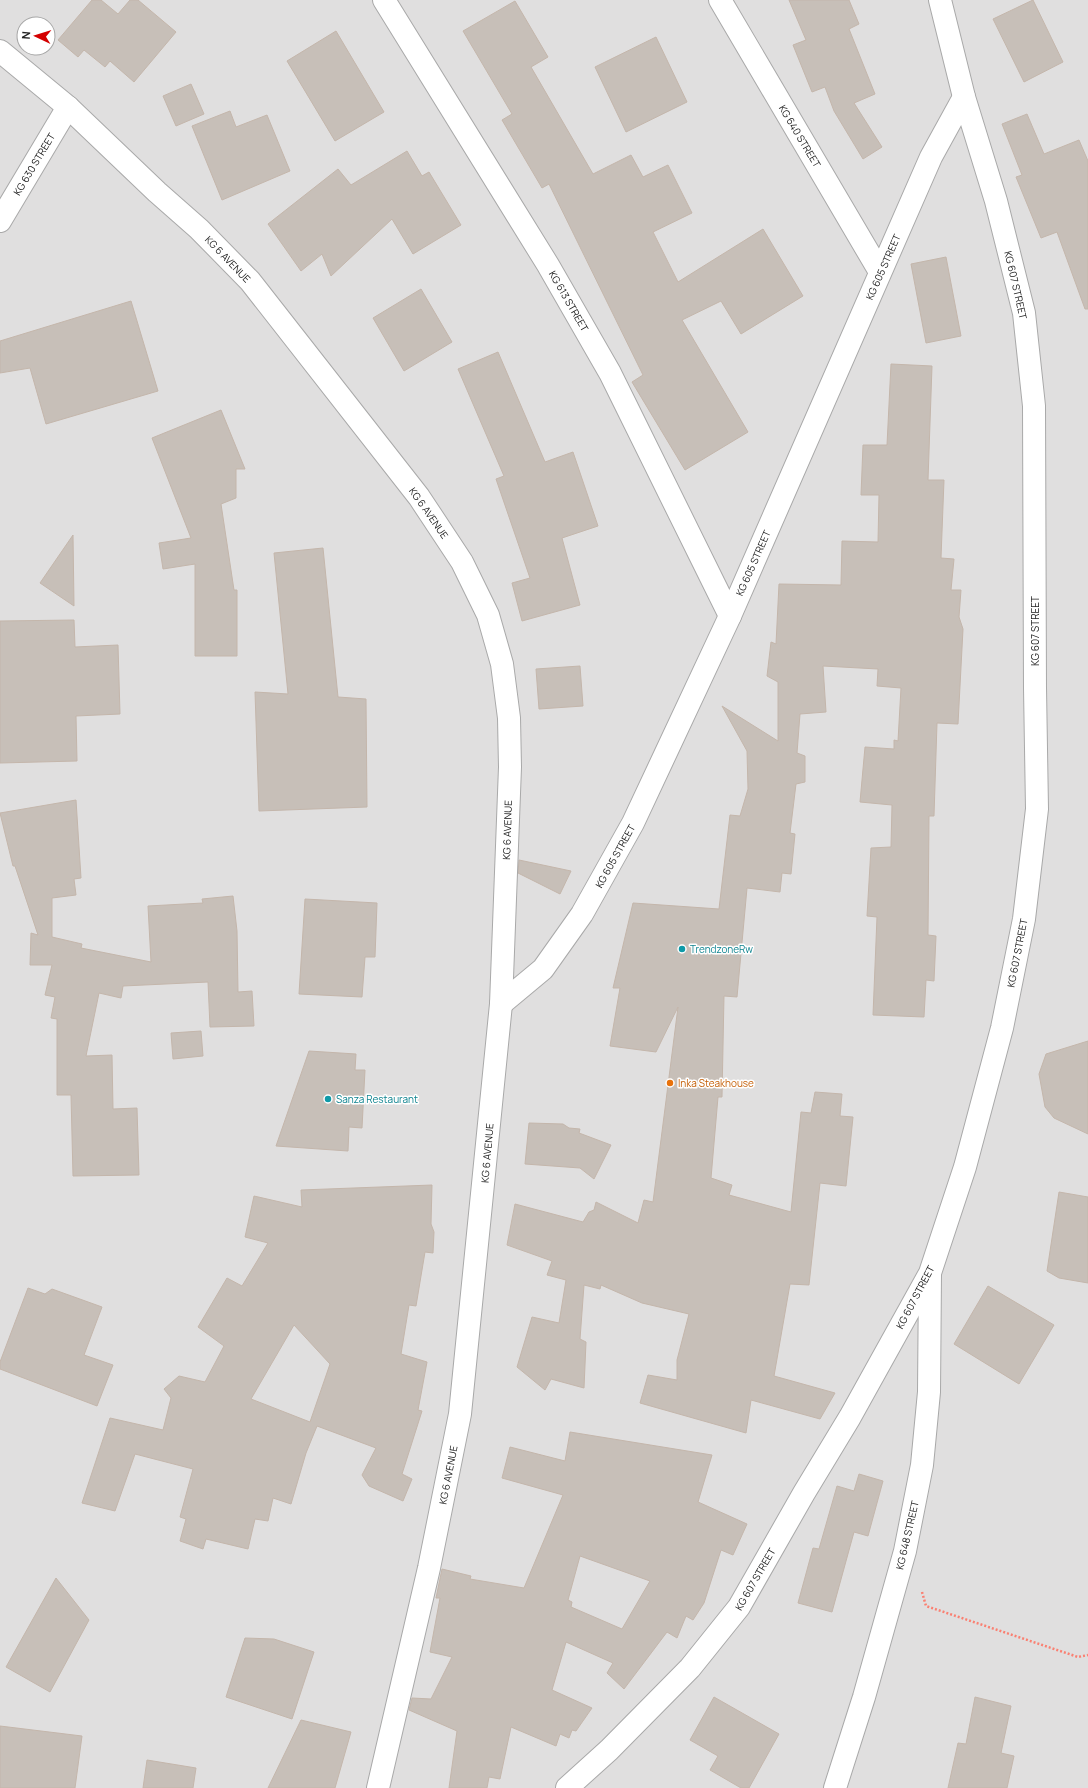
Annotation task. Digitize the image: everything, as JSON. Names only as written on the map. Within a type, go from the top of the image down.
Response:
[{"type":"street","name":"KG 613 STREET","points":[[384,0],[548,265],[610,373],[730,616]]},
{"type":"street","name":"KG 640 STREET","points":[[720,0],[880,272]]},
{"type":"street","name":"KG 607 STREET","points":[[566,1788],[609,1750],[690,1668],[739,1607],[804,1493],[850,1417],[930,1273],[965,1167],[1002,1028],[1024,919],[1037,808],[1033,399],[1024,313],[996,202],[964,97],[940,0]]},
{"type":"street","name":"KG 6 AVENUE","points":[[0,51],[68,107],[157,192],[199,229],[250,281],[419,497],[462,562],[488,615],[502,664],[510,718],[510,767],[501,1004],[460,1414],[429,1568],[378,1788]]},
{"type":"street","name":"KG 605 STREET","points":[[501,1004],[543,969],[582,914],[633,823],[730,616],[931,157],[964,97]]},
{"type":"street","name":"KG 630 STREET","points":[[0,221],[68,107]]},
{"type":"street","name":"KG 648 STREET","points":[[835,1788],[864,1697],[905,1551],[922,1465],[929,1392],[930,1273]]},
{"type":"path","points":[[920,1587],[926,1606],[1078,1657],[1088,1656]]},
{"type":"shaded area","points":[[0,0],[1088,0],[1088,1788],[0,1788]]},
{"type":"building","points":[[92,0],[101,0],[118,14],[130,0],[138,0],[176,32],[134,82],[110,61],[105,67],[84,50],[78,57],[58,40]]},
{"type":"building","points":[[789,0],[849,0],[859,24],[849,29],[875,94],[854,103],[882,147],[863,159],[834,111],[825,87],[812,92],[793,45],[806,40]]},
{"type":"building","points":[[1033,0],[1063,62],[1024,82],[993,19]]},
{"type":"building","points":[[515,1],[548,57],[531,67],[593,174],[631,155],[643,177],[668,165],[692,213],[653,232],[678,282],[763,229],[803,296],[741,334],[721,301],[682,320],[748,432],[685,470],[632,382],[643,375],[549,184],[542,188],[502,120],[512,114],[463,31]]},
{"type":"building","points":[[336,31],[384,112],[335,141],[287,61]]},
{"type":"building","points":[[656,37],[687,102],[626,132],[595,67]]},
{"type":"building","points":[[191,84],[204,114],[176,126],[163,96]]},
{"type":"building","points":[[230,111],[236,127],[267,115],[290,171],[222,200],[192,126]]},
{"type":"building","points":[[1027,114],[1044,154],[1079,140],[1088,161],[1088,309],[1085,309],[1057,232],[1041,238],[1016,177],[1022,175],[1002,124]]},
{"type":"building","points":[[407,151],[422,176],[429,172],[461,225],[413,254],[392,219],[331,276],[322,254],[301,271],[268,224],[338,169],[351,185]]},
{"type":"building","points":[[946,257],[961,336],[926,343],[911,264]]},
{"type":"building","points":[[421,289],[452,342],[404,371],[373,318]]},
{"type":"building","points":[[131,301],[158,391],[46,424],[30,368],[0,373],[0,341]]},
{"type":"building","points":[[498,352],[545,462],[573,452],[598,526],[562,538],[580,605],[522,621],[512,583],[530,578],[496,479],[504,476],[458,369]]},
{"type":"building","points":[[891,364],[932,366],[928,480],[944,480],[941,558],[954,559],[951,590],[961,590],[959,617],[963,629],[958,724],[937,723],[934,816],[929,816],[928,935],[936,936],[934,981],[926,980],[924,1017],[873,1015],[877,917],[867,916],[871,848],[891,847],[892,805],[860,802],[865,747],[894,749],[894,740],[898,741],[901,688],[877,686],[878,669],[823,666],[826,712],[800,714],[797,753],[805,756],[805,782],[796,784],[790,833],[795,834],[791,874],[782,873],[780,892],[747,888],[737,997],[724,996],[722,1097],[718,1097],[711,1178],[732,1185],[729,1195],[791,1212],[801,1112],[811,1113],[815,1092],[842,1094],[840,1116],[853,1117],[846,1186],[820,1183],[809,1285],[790,1284],[774,1376],[835,1393],[820,1419],[751,1400],[746,1433],[640,1403],[648,1375],[677,1380],[677,1360],[689,1314],[642,1303],[601,1285],[600,1289],[584,1285],[580,1339],[586,1342],[584,1388],[551,1379],[545,1390],[517,1367],[532,1317],[559,1323],[566,1280],[547,1275],[552,1261],[507,1245],[515,1204],[583,1222],[589,1212],[594,1210],[596,1202],[638,1223],[644,1200],[653,1202],[678,1007],[656,1052],[610,1046],[620,988],[613,988],[633,903],[719,909],[730,815],[740,816],[748,789],[747,751],[722,706],[778,741],[778,682],[767,676],[771,642],[776,644],[779,584],[841,585],[842,541],[878,542],[879,495],[861,495],[863,445],[887,445]]},
{"type":"building","points":[[221,410],[245,469],[236,469],[236,498],[221,504],[234,590],[237,590],[237,656],[195,656],[195,564],[163,569],[159,543],[191,538],[152,438]]},
{"type":"building","points":[[73,535],[74,606],[40,583]]},
{"type":"building","points":[[323,548],[338,697],[366,699],[367,807],[259,811],[255,692],[288,694],[274,553]]},
{"type":"building","points":[[74,620],[75,647],[118,645],[120,714],[76,716],[77,761],[0,763],[0,621]]},
{"type":"building","points":[[580,666],[583,706],[539,709],[536,669]]},
{"type":"building","points":[[76,800],[81,878],[74,879],[76,895],[52,898],[52,937],[82,944],[81,948],[151,962],[148,906],[203,903],[202,899],[233,896],[237,931],[238,992],[252,991],[254,1026],[210,1027],[208,982],[123,986],[121,998],[99,993],[86,1056],[112,1055],[113,1109],[137,1108],[139,1175],[73,1176],[71,1095],[57,1095],[57,1019],[51,1018],[55,997],[45,995],[52,965],[30,965],[31,933],[38,935],[15,866],[13,866],[0,813]]},
{"type":"building","points":[[519,860],[571,871],[560,894],[518,873]]},
{"type":"building","points":[[305,899],[377,903],[375,957],[365,957],[362,997],[299,994]]},
{"type":"building","points":[[201,1031],[203,1056],[173,1059],[171,1033]]},
{"type":"building","points":[[1088,1041],[1088,1134],[1054,1118],[1045,1107],[1039,1074],[1046,1054]]},
{"type":"building","name":"Sanza Restaurant","points":[[309,1051],[356,1054],[355,1070],[365,1070],[362,1128],[349,1127],[348,1151],[276,1146]]},
{"type":"building","points":[[529,1123],[563,1124],[569,1128],[580,1129],[579,1133],[611,1145],[594,1179],[580,1168],[525,1164]]},
{"type":"building","points":[[432,1185],[431,1224],[434,1232],[433,1253],[425,1252],[416,1306],[409,1305],[401,1354],[427,1362],[418,1410],[422,1411],[402,1474],[412,1479],[403,1501],[369,1486],[362,1475],[376,1448],[317,1426],[306,1453],[291,1504],[273,1498],[268,1521],[255,1519],[248,1549],[206,1539],[203,1549],[180,1541],[186,1519],[180,1517],[193,1469],[135,1454],[115,1511],[82,1503],[110,1418],[163,1430],[171,1398],[164,1389],[179,1376],[205,1382],[224,1346],[198,1327],[227,1278],[242,1286],[268,1243],[245,1237],[254,1196],[302,1207],[301,1190]],"holes":[[[294,1325],[330,1364],[310,1422],[251,1399]]]},
{"type":"building","points":[[1059,1192],[1088,1197],[1088,1283],[1059,1278],[1047,1271]]},
{"type":"building","points":[[988,1286],[1054,1325],[1019,1384],[954,1344]]},
{"type":"building","points":[[28,1288],[45,1294],[52,1289],[102,1307],[84,1355],[113,1365],[97,1406],[0,1369],[0,1362]]},
{"type":"building","points":[[570,1432],[712,1455],[698,1502],[747,1524],[733,1555],[721,1550],[704,1603],[693,1620],[686,1616],[677,1638],[667,1632],[624,1689],[607,1673],[613,1663],[566,1642],[552,1690],[592,1708],[576,1731],[572,1730],[569,1738],[560,1734],[556,1746],[511,1727],[500,1779],[489,1777],[487,1788],[449,1788],[457,1731],[409,1710],[412,1698],[431,1699],[452,1657],[430,1652],[440,1598],[436,1598],[442,1569],[471,1576],[470,1579],[524,1588],[563,1495],[502,1478],[510,1447],[565,1461]],"holes":[[[580,1556],[650,1581],[622,1629],[571,1607],[572,1602],[568,1600]]]},
{"type":"building","points":[[859,1474],[883,1481],[868,1536],[854,1532],[832,1612],[798,1603],[813,1548],[819,1549],[837,1486],[854,1491]]},
{"type":"building","points":[[56,1578],[89,1620],[50,1692],[6,1667]]},
{"type":"building","points":[[245,1638],[274,1639],[314,1652],[292,1719],[226,1697]]},
{"type":"building","points":[[714,1697],[779,1734],[749,1788],[741,1788],[710,1770],[718,1756],[690,1740]]},
{"type":"building","points":[[975,1697],[1011,1706],[1001,1753],[1014,1756],[1007,1788],[948,1788],[958,1743],[966,1744]]},
{"type":"building","points":[[301,1720],[351,1732],[335,1788],[268,1788]]},
{"type":"building","points":[[0,1726],[82,1736],[75,1788],[0,1788]]},
{"type":"building","points":[[147,1760],[196,1768],[193,1788],[143,1788]]},
{"type":"place","name":"TrendzoneRw","points":[[682,949]]},
{"type":"place","name":"Inka Steakhouse","points":[[670,1083]]},
{"type":"place","name":"Sanza Restaurant","points":[[328,1099]]}]
